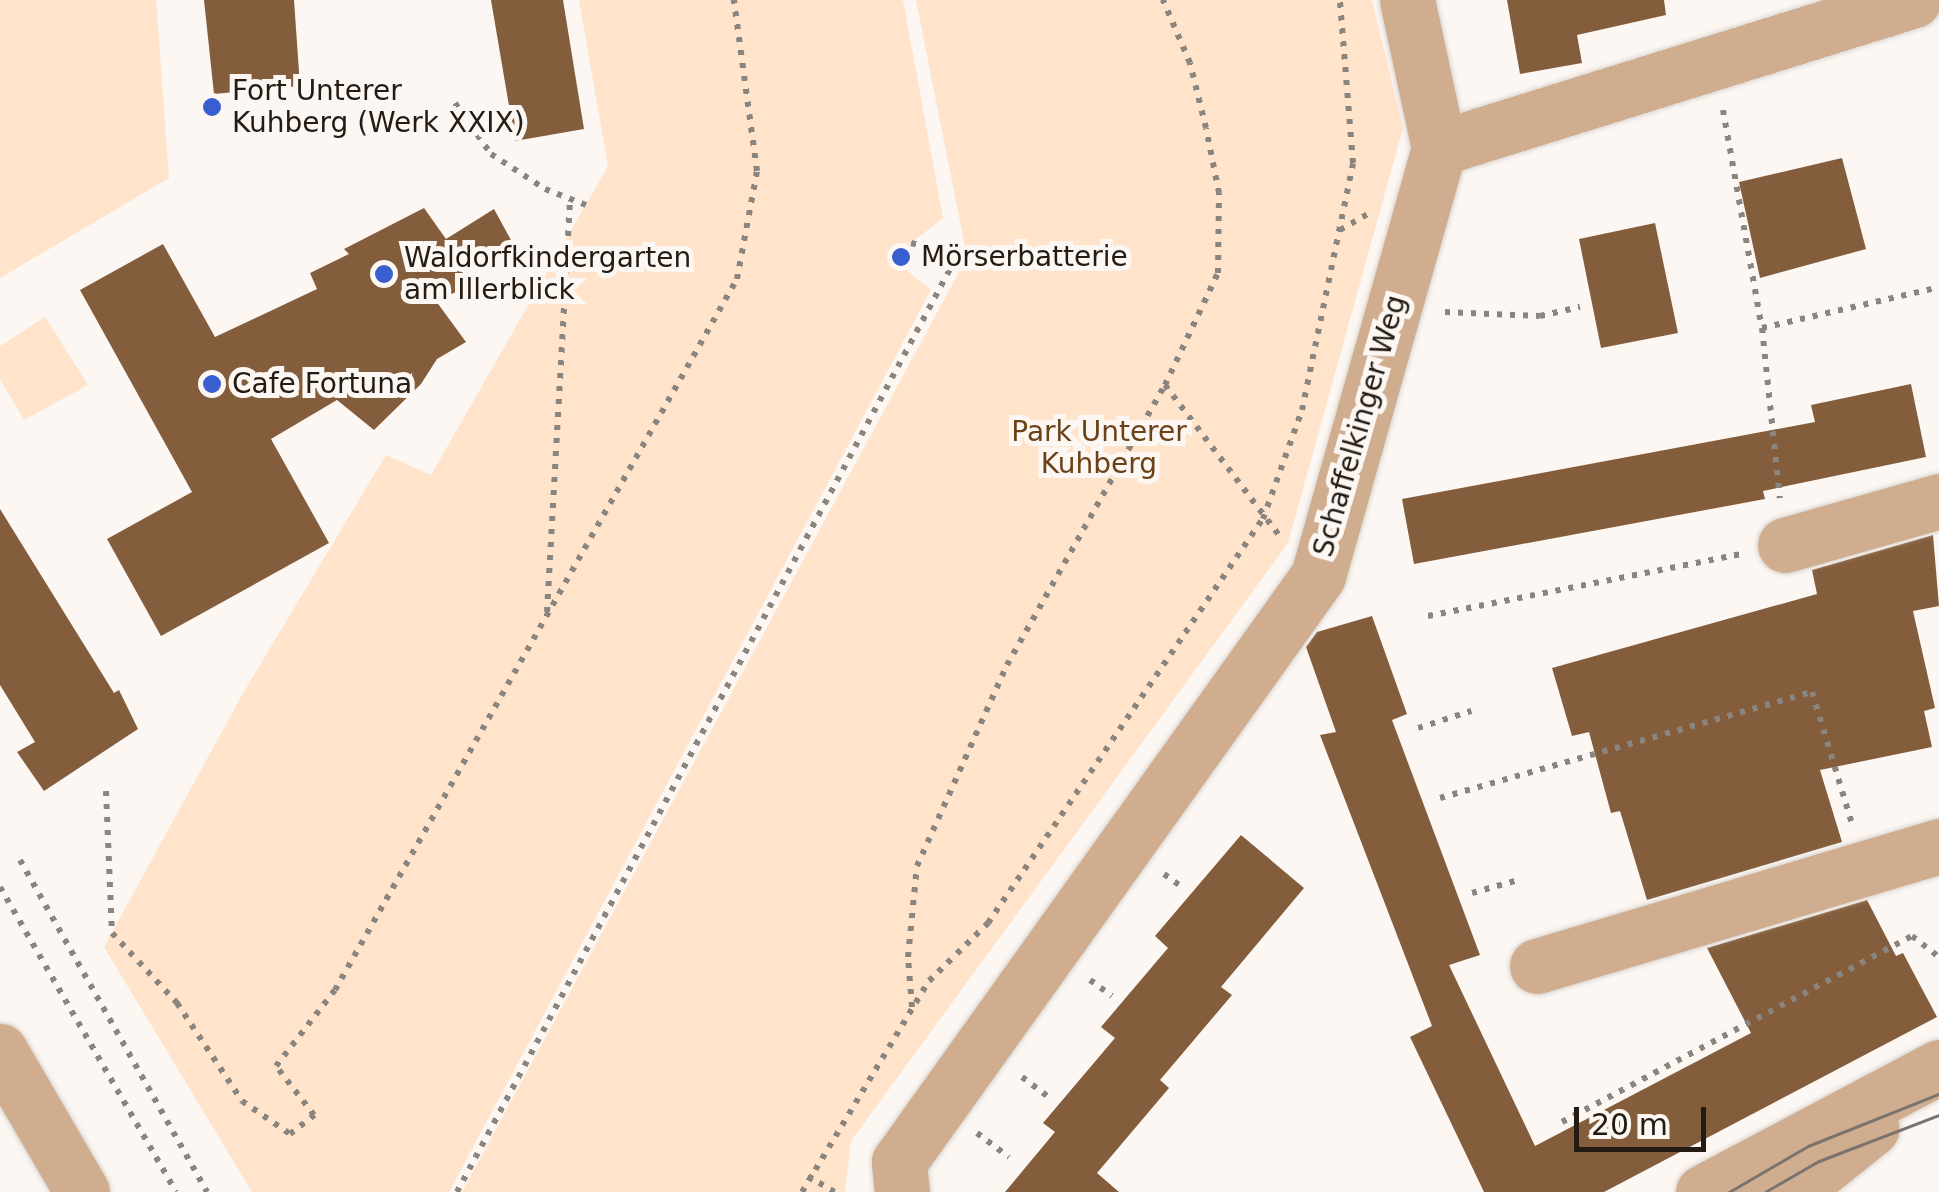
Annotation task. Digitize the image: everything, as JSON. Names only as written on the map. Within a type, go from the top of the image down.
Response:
[{"type":"street","points":[[1407,0],[1439,148],[1913,0]]},
{"type":"street","name":"Schaffelkinger Weg","points":[[902,1192],[899,1162],[1318,576],[1439,148]]},
{"type":"street","points":[[1785,545],[1939,501]]},
{"type":"street","points":[[1537,966],[1939,846]]},
{"type":"street","points":[[0,1051],[82,1192]]},
{"type":"street","points":[[1704,1192],[1939,1067]]},
{"type":"street","points":[[1792,1192],[1917,1096]]},
{"type":"path","points":[[106,791],[112,933],[177,1003],[242,1100],[290,1134],[314,1115],[276,1066],[336,990],[737,279],[756,172],[734,0]]},
{"type":"path","points":[[912,1008],[908,957],[916,866],[1007,665],[1164,385],[1218,274],[1222,243],[1219,193],[1190,63],[1163,0]]},
{"type":"path","points":[[802,1192],[808,1176],[929,981],[988,923],[1264,519],[1302,410],[1353,163],[1340,0]]},
{"type":"path","points":[[1428,616],[1785,545],[1762,328],[1713,60]]},
{"type":"path","points":[[455,103],[491,154],[544,188],[586,205]]},
{"type":"path","points":[[546,616],[570,199]]},
{"type":"path","points":[[457,1192],[962,256],[911,244]]},
{"type":"path","points":[[1762,328],[1939,287]]},
{"type":"path","points":[[1394,307],[1540,316],[1580,307]]},
{"type":"path","points":[[1164,385],[1264,519],[1318,576]]},
{"type":"path","points":[[1440,798],[1812,692],[1866,868]]},
{"type":"path","points":[[1418,728],[1471,711]]},
{"type":"path","points":[[20,860],[207,1192]]},
{"type":"path","points":[[1472,894],[1515,881]]},
{"type":"path","points":[[0,887],[176,1192]]},
{"type":"path","points":[[1562,1122],[1912,936],[1939,957]]},
{"type":"path","points":[[808,1176],[835,1192]]},
{"type":"green space","points":[[0,0],[156,0],[169,178],[0,278]]},
{"type":"green space","points":[[579,0],[903,0],[943,218],[911,243],[905,269],[931,290],[449,1192],[252,1192],[104,947],[242,695],[386,455],[431,475],[608,166]]},
{"type":"green space","name":"Park Unterer Kuhberg","points":[[916,0],[1372,0],[1403,128],[1288,543],[851,1141],[845,1192],[462,1192],[967,257]]},
{"type":"green space","points":[[45,317],[88,385],[24,420],[0,379],[0,346]]},
{"type":"building","points":[[204,0],[294,0],[300,86],[214,94]]},
{"type":"building","points":[[491,0],[563,0],[584,129],[515,141]]},
{"type":"building","points":[[1507,0],[1664,0],[1666,15],[1577,35],[1582,63],[1520,74]]},
{"type":"building","points":[[1842,158],[1866,249],[1760,278],[1739,182]]},
{"type":"building","points":[[424,208],[446,239],[494,209],[512,242],[462,271],[469,286],[436,301],[466,342],[437,359],[421,384],[374,430],[337,400],[271,439],[329,543],[161,636],[107,539],[192,492],[80,290],[163,244],[215,337],[317,289],[310,273],[349,254],[344,249]]},
{"type":"building","points":[[1655,223],[1678,333],[1601,348],[1579,239]]},
{"type":"building","points":[[1911,384],[1926,457],[1763,491],[1765,499],[1414,564],[1402,499],[1815,422],[1811,405]]},
{"type":"building","points":[[0,509],[114,693],[119,690],[138,729],[44,791],[17,752],[35,742],[0,685]]},
{"type":"building","points":[[1933,535],[1939,606],[1913,611],[1935,708],[1924,711],[1932,747],[1820,770],[1842,842],[1647,900],[1620,811],[1611,813],[1589,732],[1572,736],[1552,668],[1817,594],[1812,570]]},
{"type":"building","points":[[1372,616],[1407,714],[1392,720],[1480,955],[1449,965],[1535,1146],[1751,1033],[1707,948],[1867,900],[1896,956],[1903,953],[1937,1017],[1604,1192],[1484,1192],[1410,1037],[1432,1026],[1320,735],[1336,732],[1306,647],[1317,632]]},
{"type":"building","points":[[1241,835],[1304,888],[1221,987],[1232,995],[1160,1080],[1169,1088],[1097,1173],[1119,1192],[1005,1192],[1055,1132],[1043,1123],[1115,1038],[1101,1027],[1168,948],[1155,936]]},
{"type":"tram line","points":[[1729,1192],[1808,1146],[1939,1094]]},
{"type":"tram line","points":[[1765,1192],[1819,1161],[1939,1115]]},
{"type":"place","name":"Fort Unterer Kuhberg (Werk XXIX)","points":[[212,107]]},
{"type":"place","name":"Mörserbatterie","points":[[901,257]]},
{"type":"place","name":"Waldorfkindergarten am Illerblick","points":[[384,274]]},
{"type":"place","name":"Cafe Fortuna","points":[[212,384]]}]
